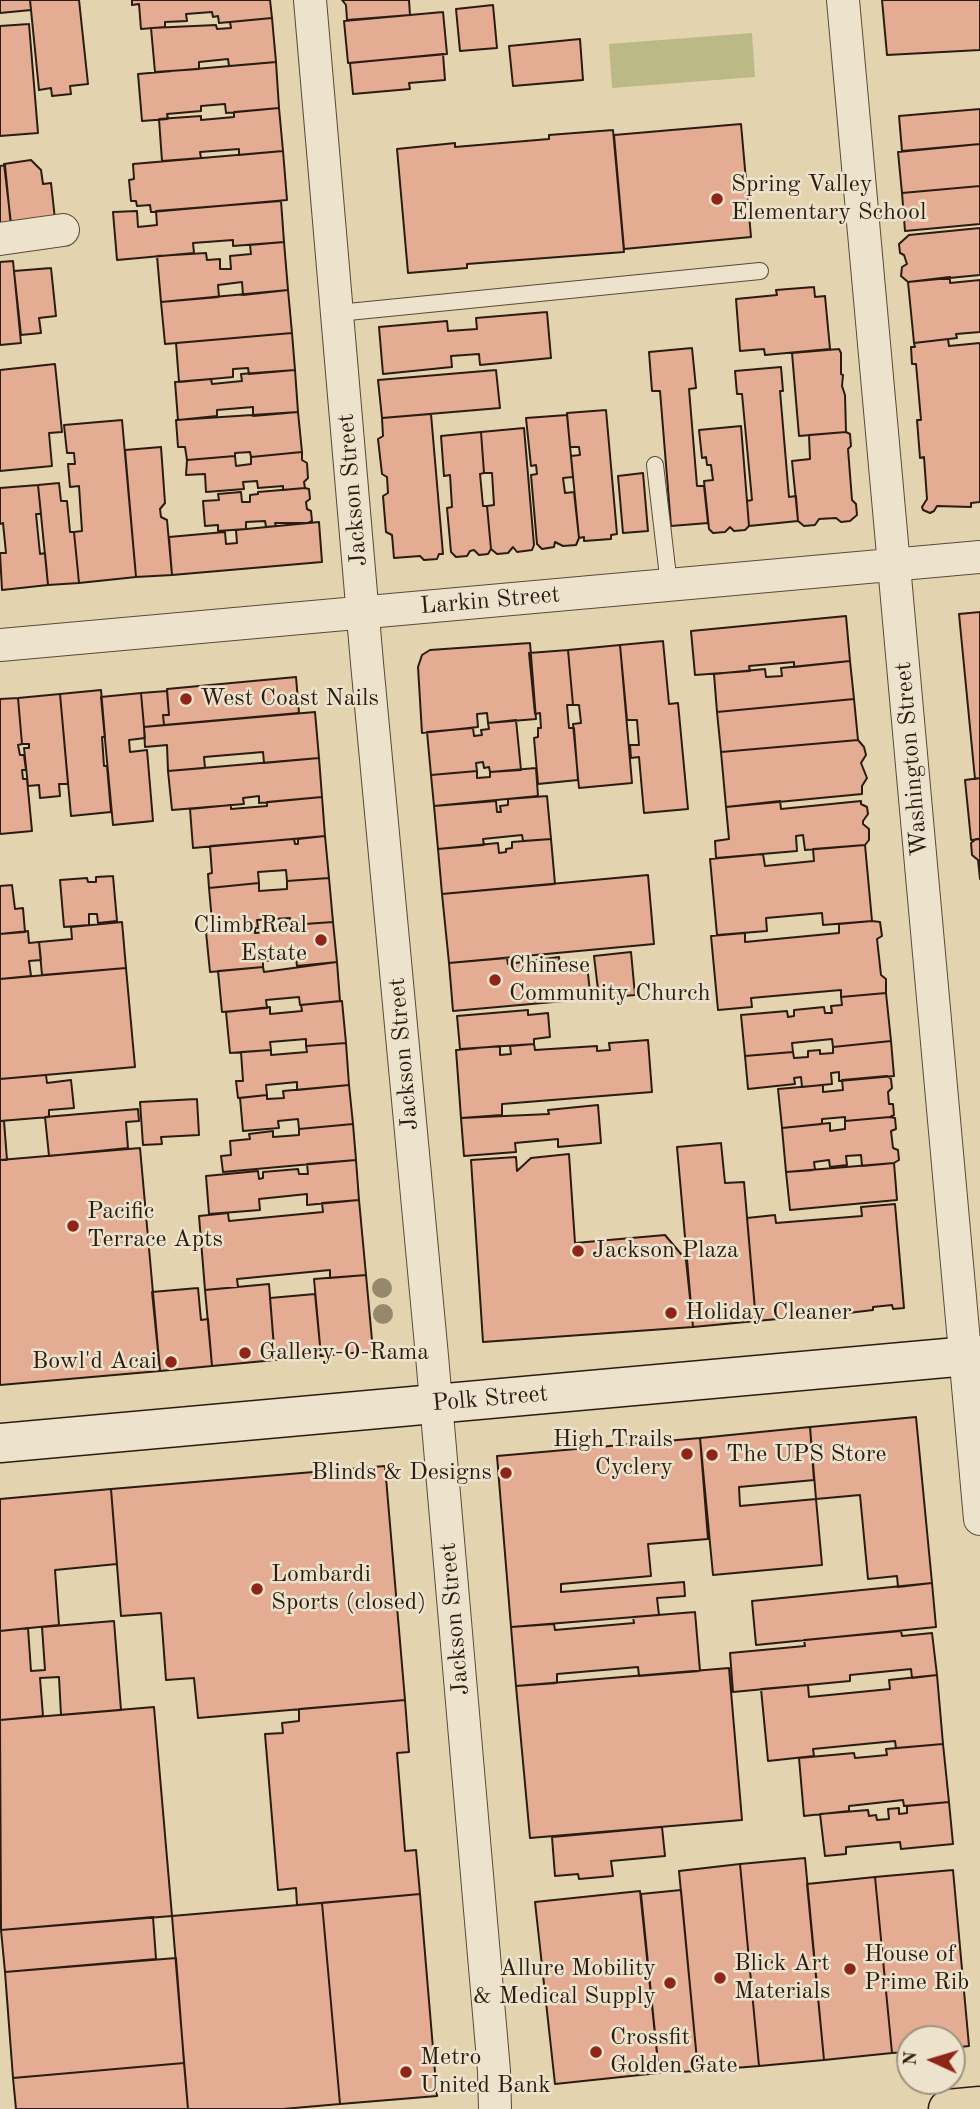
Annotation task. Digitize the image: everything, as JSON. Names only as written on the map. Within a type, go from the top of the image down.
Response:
[{"type":"highway","points":[[948,2109],[980,2106]]},
{"type":"street","name":"Jackson Street","points":[[310,0],[494,2071],[495,2109]]},
{"type":"street","name":"Washington Street","points":[[843,0],[894,565],[973,1355],[980,1519]]},
{"type":"street","points":[[0,239],[64,230]]},
{"type":"street","name":"Larkin Street","points":[[0,645],[980,557]]},
{"type":"street","name":"Polk Street","points":[[0,1443],[973,1355]]},
{"type":"lane","points":[[338,313],[760,271]]},
{"type":"lane","points":[[655,465],[668,585]]},
{"type":"shaded area","points":[[752,33],[755,77],[612,88],[609,44]]},
{"type":"building","points":[[0,0],[30,0],[31,10],[0,13]]},
{"type":"building","points":[[30,0],[79,0],[88,84],[70,86],[71,94],[52,96],[51,88],[39,90]]},
{"type":"building","points":[[132,0],[270,0],[272,18],[219,23],[218,16],[213,17],[212,12],[186,14],[187,21],[165,22],[165,27],[141,29],[139,4],[132,5]]},
{"type":"building","points":[[342,0],[409,0],[410,15],[347,20],[346,5]]},
{"type":"building","points":[[882,0],[980,0],[980,50],[887,55]]},
{"type":"building","points":[[493,5],[497,48],[460,51],[456,9]]},
{"type":"building","points":[[443,12],[447,54],[348,63],[344,21]]},
{"type":"building","points":[[272,18],[276,62],[229,66],[228,59],[199,62],[199,69],[155,72],[151,28],[216,25],[217,29],[231,28],[230,22]]},
{"type":"building","points":[[29,24],[38,133],[0,136],[0,26]]},
{"type":"building","points":[[580,39],[583,80],[513,86],[509,46]]},
{"type":"building","points":[[443,54],[445,80],[409,83],[410,89],[353,94],[350,63]]},
{"type":"building","points":[[276,62],[279,108],[226,113],[225,104],[201,106],[201,111],[167,114],[168,119],[142,121],[138,74]]},
{"type":"building","points":[[279,108],[283,151],[239,155],[239,149],[200,152],[201,158],[162,161],[159,119],[201,116],[201,120],[234,117],[234,112]]},
{"type":"building","points":[[980,109],[980,144],[902,151],[899,116]]},
{"type":"building","points":[[741,124],[751,237],[624,249],[614,135]]},
{"type":"building","points":[[613,130],[624,252],[467,264],[467,268],[408,273],[397,149],[455,143],[455,147],[549,139],[549,135]]},
{"type":"building","points":[[980,144],[980,186],[902,193],[898,152]]},
{"type":"building","points":[[283,151],[287,200],[151,212],[150,205],[137,206],[136,201],[131,201],[129,180],[134,179],[133,164]]},
{"type":"building","points":[[31,160],[41,170],[43,184],[51,183],[55,219],[11,223],[4,164]]},
{"type":"building","points":[[5,165],[11,227],[0,228],[0,166]]},
{"type":"building","points":[[980,186],[980,224],[905,231],[902,193]]},
{"type":"building","points":[[281,201],[284,242],[233,246],[233,240],[193,243],[194,253],[117,260],[113,212],[137,211],[138,227],[157,225],[156,211]]},
{"type":"building","points":[[980,228],[980,275],[908,282],[901,276],[902,267],[907,264],[904,255],[900,253],[899,244],[909,235]]},
{"type":"building","points":[[284,242],[288,290],[243,295],[242,282],[218,285],[219,297],[161,302],[157,256],[206,253],[207,260],[220,259],[220,269],[231,269],[230,256],[251,254],[250,245]]},
{"type":"building","points":[[13,261],[21,343],[0,345],[0,262]]},
{"type":"building","points":[[51,268],[56,316],[39,318],[41,333],[21,335],[14,271]]},
{"type":"building","points":[[950,277],[950,283],[980,280],[980,332],[956,334],[957,338],[914,343],[908,282]]},
{"type":"building","points":[[814,287],[815,297],[825,296],[830,349],[765,355],[764,349],[740,351],[736,299],[777,295],[776,290]]},
{"type":"building","points":[[288,290],[292,333],[165,344],[161,302]]},
{"type":"building","points":[[547,312],[551,358],[480,365],[479,354],[451,356],[452,367],[383,374],[379,327],[447,321],[448,331],[477,329],[476,318]]},
{"type":"building","points":[[292,333],[295,370],[249,374],[248,368],[233,369],[233,377],[179,382],[176,343]]},
{"type":"building","points":[[948,339],[949,346],[980,343],[980,502],[971,503],[971,507],[937,506],[930,513],[922,507],[927,499],[924,457],[920,458],[917,420],[921,420],[916,364],[912,364],[911,347],[915,347],[914,343]]},
{"type":"building","points":[[692,348],[696,388],[689,389],[697,486],[704,486],[708,523],[671,526],[660,391],[652,391],[649,352]]},
{"type":"building","points":[[839,349],[845,395],[846,432],[799,436],[792,353]]},
{"type":"building","points":[[55,364],[62,432],[49,433],[52,466],[0,471],[0,370]]},
{"type":"building","points":[[781,367],[783,391],[780,391],[789,497],[796,496],[798,521],[749,526],[747,501],[752,500],[742,394],[737,394],[735,371]]},
{"type":"building","points":[[295,370],[298,412],[253,416],[253,407],[217,410],[217,416],[178,420],[175,382],[211,379],[212,384],[242,381],[241,374]]},
{"type":"building","points":[[496,370],[500,408],[382,418],[378,380]]},
{"type":"building","points":[[606,410],[617,534],[611,535],[611,539],[584,541],[584,537],[579,538],[571,456],[580,455],[579,447],[570,447],[567,413]]},
{"type":"building","points":[[298,412],[302,452],[251,457],[250,452],[235,453],[235,456],[187,460],[185,447],[178,447],[176,420]]},
{"type":"building","points":[[431,414],[443,554],[439,554],[437,559],[424,560],[420,556],[394,558],[392,535],[386,532],[383,496],[388,493],[387,477],[382,474],[378,439],[383,436],[382,418]]},
{"type":"building","points":[[567,415],[573,477],[563,478],[565,493],[574,492],[579,538],[576,545],[563,546],[555,542],[554,547],[542,549],[537,544],[531,475],[537,474],[536,465],[531,466],[526,418]]},
{"type":"building","points":[[122,420],[136,577],[79,583],[74,532],[82,531],[79,486],[70,487],[68,464],[75,464],[74,453],[67,453],[64,425]]},
{"type":"building","points":[[741,426],[749,526],[745,530],[734,531],[730,527],[725,532],[713,533],[709,529],[704,481],[713,480],[711,465],[707,465],[706,457],[702,458],[699,430]]},
{"type":"building","points":[[524,428],[534,545],[532,550],[517,552],[513,547],[508,553],[497,554],[491,549],[487,506],[494,505],[492,473],[484,473],[481,432]]},
{"type":"building","points":[[481,432],[484,473],[480,474],[483,506],[487,506],[491,549],[488,554],[479,555],[474,550],[467,556],[456,557],[451,552],[447,508],[452,507],[450,475],[444,476],[441,436]]},
{"type":"building","points":[[850,434],[851,446],[848,449],[852,500],[856,504],[857,515],[850,521],[819,519],[815,525],[804,526],[798,521],[792,461],[810,459],[809,435]]},
{"type":"building","points":[[161,447],[165,503],[160,509],[161,517],[167,520],[172,575],[136,577],[125,450]]},
{"type":"building","points":[[302,452],[302,460],[307,463],[308,478],[304,482],[305,488],[258,488],[257,481],[243,482],[244,489],[206,492],[205,474],[186,475],[187,460],[235,456],[236,466],[251,464],[251,457]]},
{"type":"building","points":[[643,473],[648,531],[623,533],[618,476]]},
{"type":"building","points":[[59,483],[61,501],[67,501],[70,532],[74,532],[79,583],[48,585],[38,485]]},
{"type":"building","points":[[38,485],[41,514],[36,514],[40,554],[45,553],[48,585],[2,590],[0,553],[6,553],[3,523],[0,524],[0,488]]},
{"type":"building","points":[[309,489],[310,499],[306,502],[312,521],[308,523],[275,523],[276,526],[266,527],[265,521],[246,522],[246,529],[218,531],[218,525],[205,526],[203,501],[219,500],[218,494],[241,492],[242,502],[250,502],[250,495],[258,492]]},
{"type":"building","points":[[319,522],[322,562],[172,575],[169,537],[225,532],[226,544],[237,543],[236,530]]},
{"type":"building","points":[[980,612],[980,778],[975,779],[959,614]]},
{"type":"building","points":[[846,616],[850,661],[794,667],[794,662],[749,666],[750,671],[695,675],[691,631]]},
{"type":"building","points":[[663,641],[669,704],[678,703],[688,809],[644,813],[639,757],[631,758],[630,745],[639,745],[637,720],[627,720],[620,645]]},
{"type":"building","points":[[530,643],[536,719],[488,723],[487,713],[477,714],[478,727],[422,733],[418,667],[422,655],[430,650]]},
{"type":"building","points":[[620,645],[632,783],[579,788],[573,724],[581,723],[579,705],[573,705],[568,650]]},
{"type":"building","points":[[568,650],[573,705],[567,705],[569,728],[574,728],[578,780],[538,784],[534,738],[538,737],[538,728],[541,728],[540,713],[535,714],[529,653]]},
{"type":"building","points":[[850,661],[854,699],[717,712],[714,674],[765,669],[766,677],[782,676],[781,668]]},
{"type":"building","points":[[296,677],[299,713],[164,725],[163,715],[169,715],[167,689]]},
{"type":"building","points":[[101,690],[105,737],[102,737],[104,766],[107,766],[111,812],[71,816],[60,694]]},
{"type":"building","points":[[167,691],[169,715],[163,715],[164,725],[144,727],[141,693]]},
{"type":"building","points":[[141,693],[145,738],[129,740],[130,752],[147,750],[153,821],[113,825],[101,697]]},
{"type":"building","points":[[60,694],[68,784],[59,784],[60,796],[40,798],[39,785],[28,786],[24,748],[29,748],[29,744],[22,744],[18,698]]},
{"type":"building","points":[[18,698],[22,744],[18,745],[20,755],[24,755],[26,770],[22,770],[23,779],[27,779],[32,831],[0,834],[0,699]]},
{"type":"building","points":[[854,699],[858,740],[721,752],[717,712]]},
{"type":"building","points":[[315,712],[319,758],[264,763],[263,752],[204,757],[205,768],[168,771],[167,745],[145,747],[144,727]]},
{"type":"building","points":[[516,720],[521,770],[490,772],[489,767],[484,768],[483,762],[476,763],[477,771],[431,775],[427,732],[473,728],[474,736],[482,735],[481,730],[489,729],[488,723]]},
{"type":"building","points":[[858,740],[866,755],[861,763],[867,778],[862,786],[862,794],[726,807],[721,752]]},
{"type":"building","points":[[319,758],[322,797],[259,803],[259,796],[243,798],[244,804],[172,810],[168,771]]},
{"type":"building","points":[[536,768],[538,796],[434,806],[431,775],[477,771],[477,778],[490,777],[490,772]]},
{"type":"building","points":[[980,778],[980,839],[971,840],[965,780]]},
{"type":"building","points":[[547,796],[551,839],[523,841],[522,835],[483,839],[484,845],[438,849],[434,806],[496,801],[497,812],[501,812],[500,806],[508,805],[508,799]]},
{"type":"building","points":[[322,797],[325,836],[193,848],[190,809],[231,805],[231,809],[267,806],[267,802]]},
{"type":"building","points":[[780,801],[781,809],[861,801],[861,804],[867,807],[868,814],[863,824],[869,829],[869,840],[865,845],[805,850],[803,835],[796,836],[797,851],[716,858],[715,841],[729,839],[726,807]]},
{"type":"building","points":[[325,836],[329,878],[287,881],[286,870],[258,872],[259,883],[209,888],[208,874],[212,873],[210,846],[294,839],[295,844],[298,844],[298,839]]},
{"type":"building","points":[[551,839],[555,884],[442,894],[438,849],[498,843],[499,853],[512,848],[512,842]]},
{"type":"building","points":[[980,839],[980,879],[978,860],[972,855],[971,843]]},
{"type":"building","points":[[865,845],[872,921],[823,925],[822,913],[766,918],[767,931],[717,935],[710,859],[763,854],[765,866],[814,861],[813,849]]},
{"type":"building","points":[[648,875],[654,944],[449,963],[442,894]]},
{"type":"building","points":[[113,876],[117,921],[98,923],[97,914],[89,914],[89,925],[64,927],[60,880],[87,878],[88,882],[96,882],[96,877]]},
{"type":"building","points":[[329,878],[333,922],[291,925],[290,918],[257,920],[258,928],[213,932],[209,888],[259,883],[259,891],[287,889],[287,881]]},
{"type":"building","points":[[12,885],[15,909],[23,908],[25,932],[0,934],[0,886]]},
{"type":"building","points":[[122,922],[126,968],[42,975],[39,942],[72,939],[71,927]]},
{"type":"building","points":[[333,922],[337,962],[297,966],[296,958],[263,961],[263,967],[210,972],[206,932],[255,928],[255,933],[291,930],[291,925]]},
{"type":"building","points":[[880,922],[882,936],[877,939],[881,975],[886,979],[886,993],[841,997],[841,990],[751,998],[752,1007],[718,1010],[711,936],[745,933],[745,942],[839,933],[839,924]]},
{"type":"building","points":[[28,931],[29,943],[39,942],[41,960],[29,961],[31,976],[0,979],[0,934]]},
{"type":"building","points":[[631,952],[635,995],[599,998],[594,956]]},
{"type":"building","points":[[559,957],[560,967],[587,965],[590,992],[576,993],[576,1000],[453,1011],[449,963],[507,958],[508,964]]},
{"type":"building","points":[[337,962],[340,1001],[300,1005],[299,997],[266,1000],[267,1008],[222,1012],[218,971],[263,967],[264,972]]},
{"type":"building","points":[[126,968],[135,1067],[0,1079],[0,979]]},
{"type":"building","points":[[886,993],[891,1041],[833,1047],[832,1039],[792,1043],[793,1052],[745,1056],[741,1015],[787,1011],[788,1017],[794,1016],[794,1010],[824,1007],[825,1013],[832,1013],[831,1006],[842,1005],[841,997]]},
{"type":"building","points":[[342,1001],[346,1043],[306,1046],[306,1039],[270,1042],[271,1050],[230,1053],[226,1012],[270,1007],[270,1014],[302,1011],[301,1005]]},
{"type":"building","points":[[528,1010],[528,1015],[548,1013],[550,1037],[534,1039],[534,1044],[460,1049],[457,1016]]},
{"type":"building","points":[[648,1040],[652,1092],[502,1104],[502,1115],[461,1118],[456,1050],[500,1046],[500,1055],[511,1054],[510,1046],[534,1044],[535,1050],[597,1046],[597,1051],[610,1050],[609,1043]]},
{"type":"building","points":[[891,1041],[894,1076],[839,1081],[839,1072],[831,1073],[832,1084],[802,1087],[801,1077],[794,1078],[795,1084],[748,1089],[745,1056],[793,1052],[794,1058],[808,1057],[808,1051],[833,1053],[833,1047]]},
{"type":"building","points":[[346,1043],[349,1085],[297,1090],[297,1082],[266,1085],[267,1095],[238,1098],[236,1081],[243,1081],[241,1052],[271,1050],[271,1055],[307,1052],[306,1046]]},
{"type":"building","points":[[46,1075],[47,1083],[71,1080],[74,1108],[49,1110],[49,1117],[0,1121],[0,1079]]},
{"type":"building","points":[[887,1076],[891,1079],[889,1104],[893,1104],[894,1115],[890,1117],[845,1121],[845,1117],[822,1119],[822,1124],[782,1128],[778,1089],[823,1085],[823,1092],[843,1090],[842,1080]]},
{"type":"building","points":[[349,1085],[353,1124],[299,1129],[298,1119],[278,1121],[279,1128],[243,1131],[240,1098],[267,1095],[267,1099],[284,1098],[283,1091]]},
{"type":"building","points":[[197,1099],[199,1135],[161,1137],[162,1144],[143,1145],[140,1102]]},
{"type":"building","points":[[598,1105],[601,1143],[558,1147],[558,1139],[515,1143],[516,1152],[464,1156],[461,1118],[549,1114],[548,1110]]},
{"type":"building","points":[[138,1109],[139,1121],[126,1122],[128,1148],[49,1156],[45,1117]]},
{"type":"building","points":[[895,1118],[896,1129],[891,1131],[893,1148],[898,1150],[899,1160],[894,1163],[862,1166],[861,1155],[846,1156],[847,1165],[830,1167],[829,1160],[814,1162],[815,1170],[786,1172],[782,1128],[830,1123],[830,1131],[845,1129],[845,1121]]},
{"type":"building","points":[[0,1121],[4,1121],[7,1160],[0,1160]]},
{"type":"building","points":[[353,1124],[356,1160],[223,1172],[221,1156],[231,1155],[230,1141],[250,1139],[249,1134],[273,1131],[273,1137],[299,1135],[299,1129]]},
{"type":"building","points":[[721,1143],[725,1183],[744,1182],[756,1321],[693,1327],[677,1147]]},
{"type":"building","name":"Pacific Terrace Apts","points":[[140,1148],[160,1371],[0,1385],[0,1160]]},
{"type":"building","name":"Jackson Plaza","points":[[569,1154],[575,1243],[665,1235],[686,1260],[693,1327],[483,1342],[471,1160],[516,1157],[517,1171],[531,1158]]},
{"type":"building","points":[[356,1160],[359,1200],[307,1205],[307,1194],[259,1199],[260,1210],[209,1214],[206,1176],[258,1171],[259,1179],[263,1178],[263,1172],[298,1169],[299,1174],[308,1174],[307,1164]]},
{"type":"building","points":[[894,1163],[897,1200],[790,1210],[786,1172]]},
{"type":"building","points":[[359,1200],[366,1275],[330,1278],[330,1270],[237,1279],[238,1287],[205,1290],[199,1216],[228,1213],[229,1221],[323,1212],[322,1203]]},
{"type":"building","points":[[895,1204],[904,1308],[893,1309],[892,1305],[848,1313],[848,1308],[821,1311],[822,1315],[756,1321],[747,1218],[775,1215],[776,1223],[862,1216],[861,1207]]},
{"type":"building","points":[[366,1275],[373,1351],[321,1356],[314,1279]]},
{"type":"building","points":[[269,1284],[275,1360],[212,1366],[205,1290]]},
{"type":"building","points":[[198,1288],[201,1320],[208,1319],[212,1366],[160,1371],[152,1292]]},
{"type":"building","points":[[315,1294],[321,1356],[275,1360],[270,1298]]},
{"type":"building","points":[[916,1417],[932,1583],[898,1587],[897,1576],[868,1579],[860,1495],[816,1499],[810,1427]]},
{"type":"building","points":[[810,1427],[814,1480],[739,1487],[740,1506],[816,1499],[822,1565],[713,1575],[700,1438]]},
{"type":"building","points":[[700,1438],[708,1539],[648,1544],[651,1576],[561,1584],[561,1592],[684,1582],[685,1596],[657,1598],[659,1615],[511,1627],[497,1456]]},
{"type":"building","name":"Lombardi Sports (closed)","points":[[385,1466],[405,1700],[198,1718],[194,1678],[166,1680],[161,1613],[121,1616],[111,1489]]},
{"type":"building","points":[[111,1489],[117,1564],[55,1570],[59,1625],[0,1631],[0,1499]]},
{"type":"building","points":[[932,1583],[936,1627],[756,1645],[752,1601]]},
{"type":"building","points":[[695,1612],[700,1671],[639,1676],[638,1667],[557,1674],[557,1683],[516,1686],[511,1627],[554,1624],[555,1630],[634,1623],[633,1617]]},
{"type":"building","points":[[114,1621],[121,1710],[61,1715],[59,1677],[40,1678],[43,1716],[0,1720],[0,1631],[28,1628],[31,1671],[45,1670],[42,1627]]},
{"type":"building","points":[[901,1631],[902,1636],[932,1633],[937,1675],[912,1678],[911,1669],[850,1675],[850,1681],[733,1692],[730,1653],[805,1646],[804,1640]]},
{"type":"building","points":[[729,1668],[742,1820],[530,1838],[516,1686]]},
{"type":"building","points":[[937,1675],[943,1744],[896,1748],[895,1741],[813,1749],[814,1756],[768,1761],[761,1689],[808,1685],[809,1697],[890,1689],[889,1680]]},
{"type":"building","points":[[405,1700],[409,1752],[397,1753],[405,1851],[416,1850],[420,1894],[297,1905],[296,1888],[278,1890],[265,1734],[283,1733],[282,1723],[299,1721],[299,1709]]},
{"type":"building","points":[[154,1707],[172,1916],[1,1930],[0,1720]]},
{"type":"building","points":[[943,1744],[949,1802],[904,1806],[903,1800],[849,1806],[849,1811],[804,1816],[799,1758],[854,1753],[855,1758],[887,1755],[886,1749]]},
{"type":"building","points":[[949,1802],[953,1844],[901,1849],[900,1842],[846,1847],[846,1854],[825,1856],[820,1814],[868,1810],[869,1816],[876,1815],[877,1820],[889,1819],[888,1809],[899,1808],[899,1814],[907,1813],[907,1806]]},
{"type":"building","points":[[662,1827],[665,1856],[611,1861],[613,1876],[579,1879],[578,1874],[555,1876],[552,1837]]},
{"type":"building","points":[[805,1858],[824,2060],[759,2066],[740,1864]]},
{"type":"building","name":"Blick Art Materials","points":[[740,1864],[759,2066],[698,2071],[679,1871]]},
{"type":"building","points":[[953,1870],[969,2046],[966,2046],[966,2025],[896,2025],[896,2053],[892,2053],[875,1877]]},
{"type":"building","name":"House of Prime Rib","points":[[875,1877],[892,2053],[824,2060],[807,1884]]},
{"type":"building","name":"Allure Mobility & Medical Supply","points":[[681,1890],[698,2071],[659,2073],[641,1894]]},
{"type":"building","points":[[640,1891],[659,2073],[555,2084],[535,1902]]},
{"type":"building","points":[[420,1894],[437,2096],[340,2104],[322,1903]]},
{"type":"building","points":[[322,1903],[340,2104],[283,2109],[188,2109],[172,1916]]},
{"type":"building","points":[[153,1917],[156,1959],[5,1972],[1,1930]]},
{"type":"building","points":[[176,1958],[184,2063],[13,2078],[5,1972]]},
{"type":"building","points":[[184,2063],[188,2109],[16,2109],[13,2078]]},
{"type":"place","name":"Spring Valley Elementary School","points":[[717,199]]},
{"type":"place","name":"West Coast Nails","points":[[186,699]]},
{"type":"place","name":"Climb Real Estate","points":[[321,940]]},
{"type":"place","name":"Chinese Community Church","points":[[495,980]]},
{"type":"place","name":"Pacific Terrace Apts","points":[[73,1226]]},
{"type":"place","name":"Jackson Plaza","points":[[578,1251]]},
{"type":"place","name":"Holiday Cleaner","points":[[671,1313]]},
{"type":"place","name":"Gallery-O-Rama","points":[[245,1353]]},
{"type":"place","name":"Bowl'd Acai","points":[[171,1362]]},
{"type":"place","name":"High Trails Cyclery","points":[[687,1454]]},
{"type":"place","name":"The UPS Store","points":[[712,1455]]},
{"type":"place","name":"Blinds & Designs","points":[[506,1473]]},
{"type":"place","name":"Lombardi Sports (closed)","points":[[257,1589]]},
{"type":"place","name":"House of Prime Rib","points":[[850,1969]]},
{"type":"place","name":"Blick Art Materials","points":[[720,1978]]},
{"type":"place","name":"Allure Mobility & Medical Supply","points":[[670,1983]]},
{"type":"place","name":"Crossfit Golden Gate","points":[[596,2052]]},
{"type":"place","name":"Metro United Bank","points":[[406,2072]]}]
